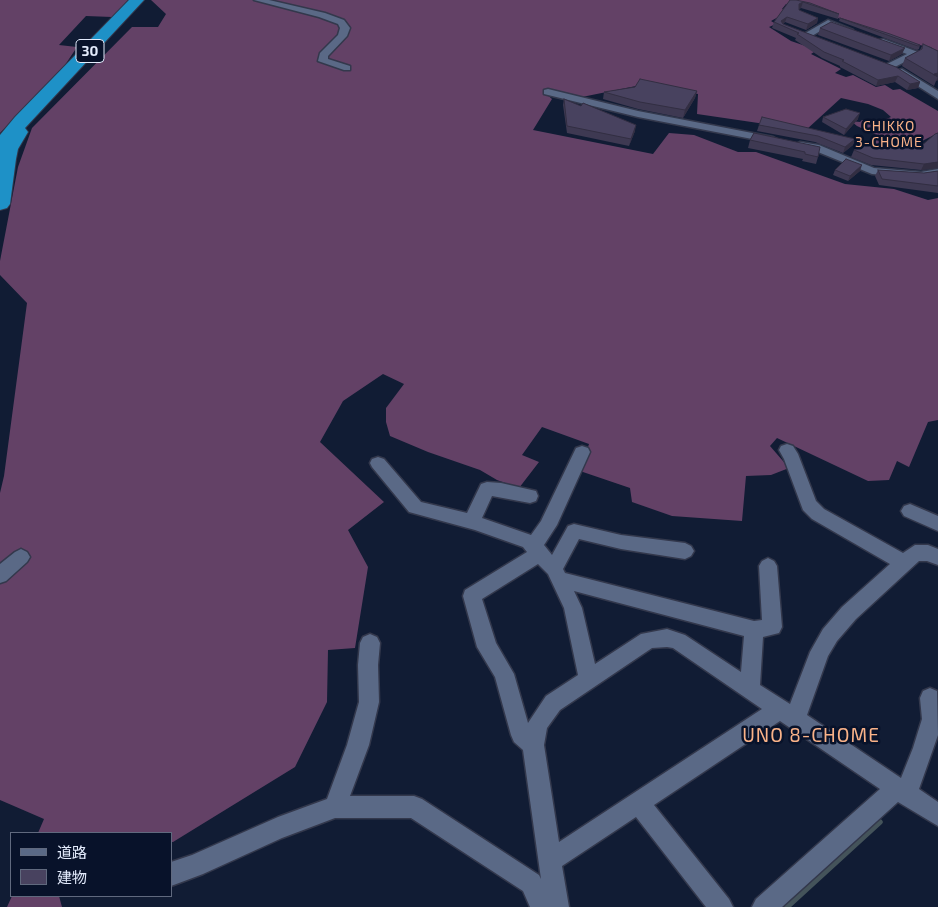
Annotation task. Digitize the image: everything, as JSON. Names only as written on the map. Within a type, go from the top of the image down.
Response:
[{"type":"highway","name":"30","points":[[0,147],[21,121],[137,0]]},
{"type":"highway","name":"30","points":[[0,204],[9,149],[16,135],[42,101]]},
{"type":"street","points":[[258,0],[322,15],[341,22],[345,28],[342,36],[324,54],[323,62],[347,68]]},
{"type":"street","points":[[808,36],[823,21],[854,32]]},
{"type":"street","points":[[871,38],[915,54],[886,65],[938,96]]},
{"type":"street","points":[[548,92],[638,114],[815,148],[872,171],[921,175],[938,172]]},
{"type":"street","points":[[787,450],[792,458],[809,505],[818,514],[903,562]]},
{"type":"street","points":[[533,745],[520,735],[504,674],[487,647],[472,596],[536,549],[582,452]]},
{"type":"street","points":[[378,463],[415,506],[471,522],[529,542],[536,549],[556,574],[573,608],[588,680]]},
{"type":"street","points":[[471,522],[487,489],[530,496]]},
{"type":"street","points":[[910,511],[938,524]]},
{"type":"street","points":[[556,574],[574,531],[621,542],[686,551]]},
{"type":"street","points":[[551,860],[639,803],[787,715],[811,674],[820,652],[830,635],[850,613],[915,552],[928,553],[938,558]]},
{"type":"street","points":[[0,575],[21,558]]},
{"type":"street","points":[[556,574],[754,630],[772,627],[768,566]]},
{"type":"street","points":[[750,690],[754,630]]},
{"type":"street","points":[[557,907],[533,745],[538,724],[553,703],[648,640],[667,638],[678,641],[938,815]]},
{"type":"street","points":[[335,807],[358,745],[369,702],[368,665],[370,643]]},
{"type":"street","points":[[764,907],[902,790],[924,748],[932,719],[930,698]]},
{"type":"street","points":[[639,803],[721,907]]},
{"type":"street","points":[[172,874],[195,866],[278,828],[335,807],[414,807],[531,883],[542,907]]},
{"type":"shaded area","points":[[0,0],[128,0],[119,12],[112,17],[86,16],[59,45],[77,47],[65,65],[0,133]]},
{"type":"shaded area","points":[[151,0],[938,0],[938,51],[933,50],[931,47],[913,44],[795,3],[786,4],[782,9],[793,14],[780,16],[771,21],[776,24],[769,27],[791,41],[817,50],[811,54],[841,69],[835,73],[846,77],[853,75],[876,87],[885,85],[893,90],[900,89],[938,111],[938,133],[920,142],[918,148],[874,148],[871,139],[881,137],[857,126],[851,121],[882,121],[891,117],[883,110],[868,104],[841,98],[806,130],[697,114],[698,94],[641,85],[582,97],[545,93],[552,99],[533,130],[653,154],[669,133],[694,135],[738,152],[756,152],[845,184],[894,189],[928,200],[938,198],[938,420],[928,422],[909,467],[897,461],[889,480],[868,481],[777,438],[770,446],[789,468],[771,475],[746,476],[742,521],[672,516],[632,502],[630,488],[580,471],[589,444],[542,427],[522,455],[539,462],[519,488],[497,480],[480,470],[428,452],[390,436],[386,422],[386,408],[404,384],[383,374],[343,401],[320,442],[384,502],[348,530],[368,567],[355,648],[328,650],[327,702],[295,767],[173,842],[172,832],[38,832],[44,819],[0,800],[0,493],[4,476],[27,303],[0,275],[0,261],[18,167],[32,128],[132,27],[158,27],[166,14]]},
{"type":"shaded area","points":[[12,897],[59,897],[62,907],[7,907]]},
{"type":"building","points":[[790,0],[810,3],[839,14],[803,2],[799,4],[799,10],[818,18],[808,24],[787,17],[781,21],[783,24],[896,67],[920,82],[910,84],[898,76],[878,80],[842,61],[844,60],[824,52],[797,34],[799,33],[774,22]]},
{"type":"building","points":[[840,18],[890,34],[920,45],[918,46]]},
{"type":"building","points":[[831,22],[905,48],[891,55],[820,28]]},
{"type":"building","points":[[923,44],[938,51],[938,73],[934,74],[938,77],[905,58],[922,49]]},
{"type":"building","points":[[640,79],[697,91],[685,110],[640,102],[604,92],[635,87]]},
{"type":"building","points":[[564,99],[581,106],[583,103],[636,125],[631,139],[567,126]]},
{"type":"building","points":[[846,109],[860,113],[846,129],[823,117]]},
{"type":"building","points":[[762,117],[855,139],[845,147],[818,136],[759,125]]},
{"type":"building","points":[[754,133],[820,147],[818,157],[805,154],[805,152],[750,140]]},
{"type":"building","points":[[938,133],[938,162],[924,164],[873,158],[854,150],[859,146],[895,143],[899,147],[916,144],[920,147]]},
{"type":"building","points":[[846,159],[862,165],[850,176],[835,170]]},
{"type":"building","points":[[878,170],[924,173],[938,171],[938,186],[882,179]]},
{"type":"waterway","points":[[787,907],[880,822]]},
{"type":"district","name":"CHIKKO 3-CHOME","points":[[889,134]]},
{"type":"district","name":"UNO 8-CHOME","points":[[811,736]]}]
